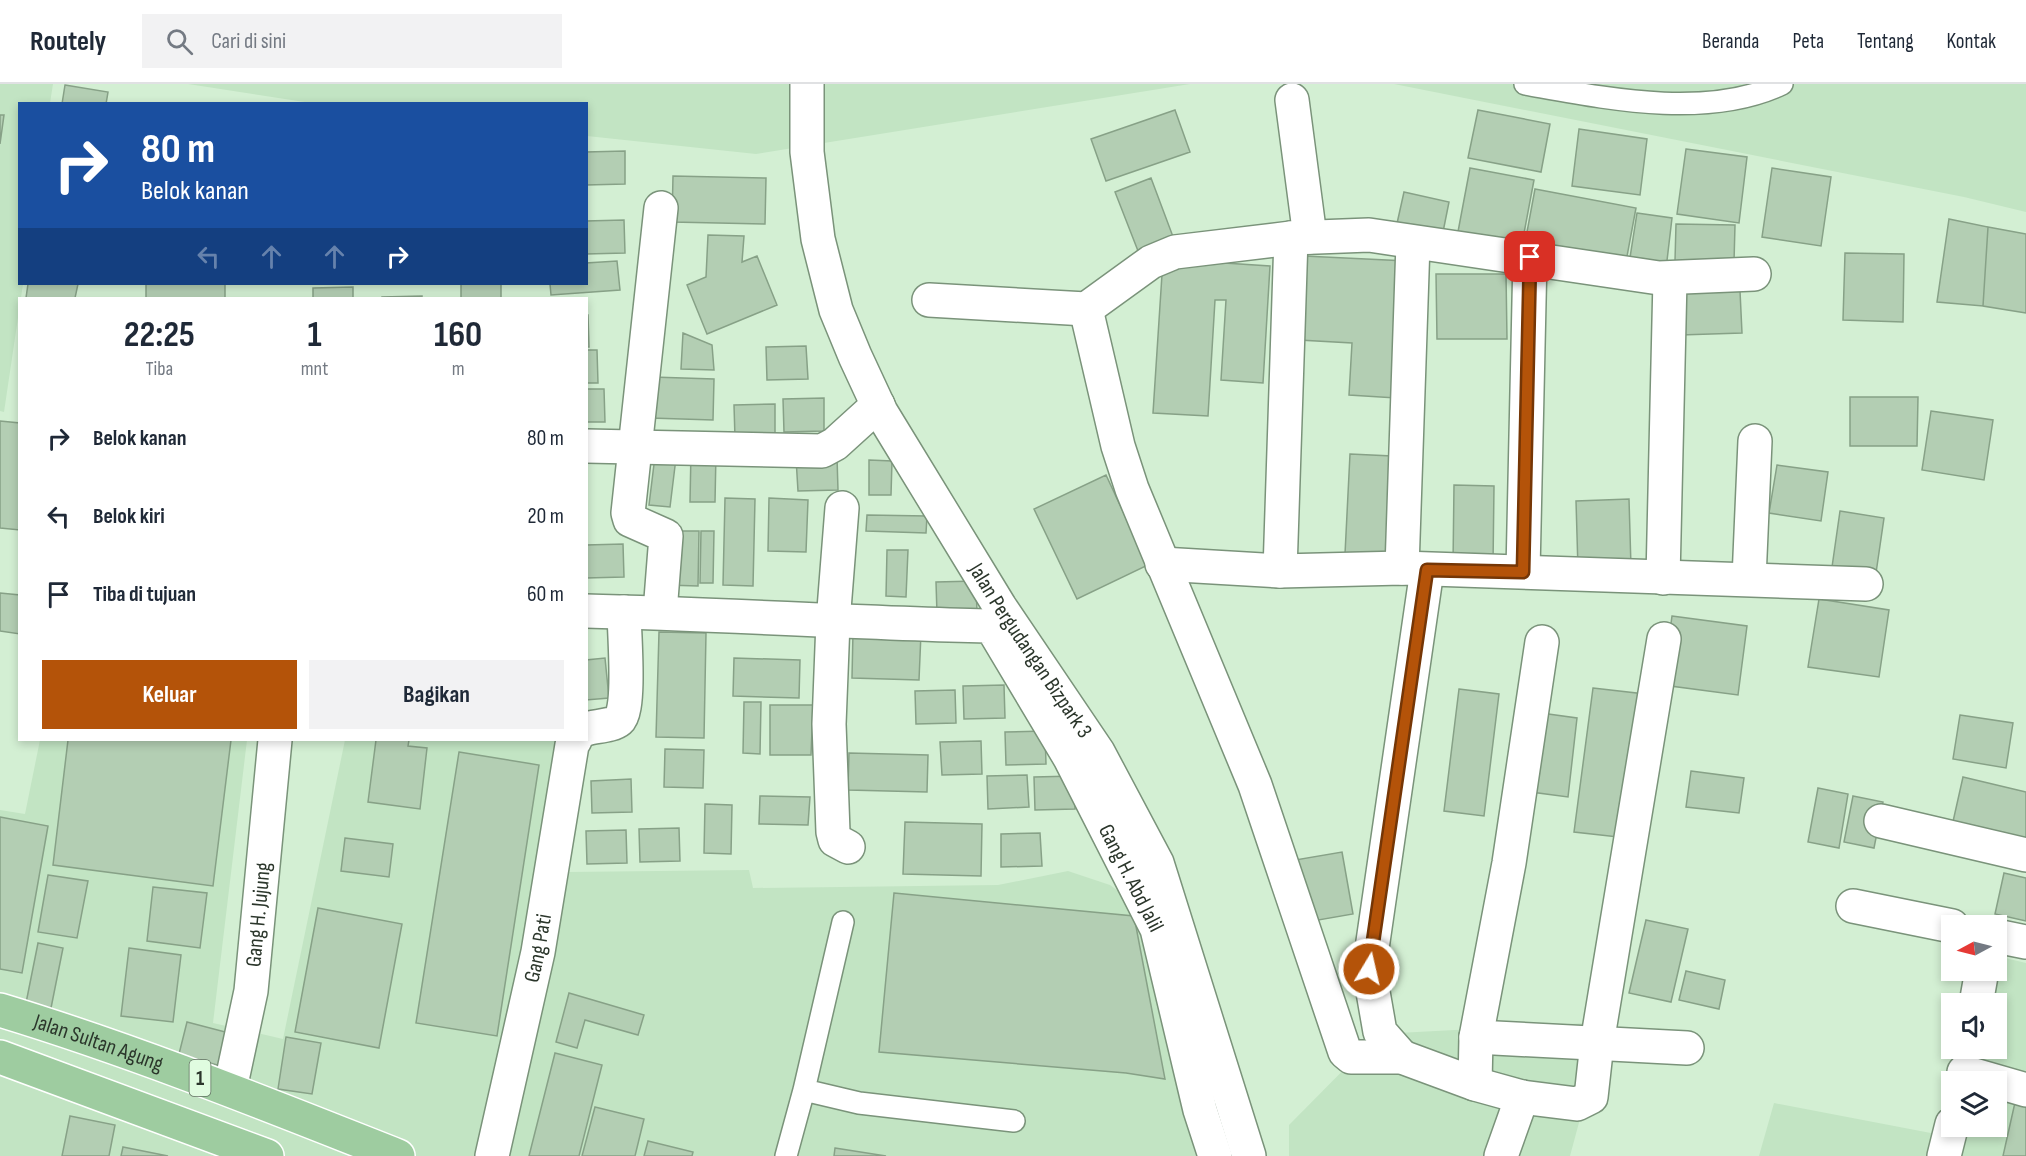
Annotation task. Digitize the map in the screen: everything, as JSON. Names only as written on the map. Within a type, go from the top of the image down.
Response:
[{"type":"highway","name":"Jalan Sultan Agung","points":[[0,1010],[84,1036],[230,1089],[398,1156]]},
{"type":"highway","name":"Jalan Sultan Agung","points":[[0,1057],[267,1156]]},
{"type":"street","name":"Jalan Pergudangan Bizpark 3","points":[[806,89],[807,152],[825,273],[851,347],[878,405],[1000,607],[1098,752],[1157,863],[1249,1156]]},
{"type":"street","points":[[1280,571],[1301,238],[1292,100]]},
{"type":"street","points":[[660,612],[666,536],[628,517],[661,208]]},
{"type":"street","points":[[929,300],[1086,309],[1151,262],[1166,255],[1301,238],[1369,235],[1670,279],[1754,274]]},
{"type":"street","points":[[1402,1057],[1380,1032],[1369,969],[1414,569],[1413,243]]},
{"type":"street","points":[[1523,572],[1530,257]]},
{"type":"street","points":[[1663,578],[1670,279]]},
{"type":"street","points":[[1086,309],[1118,446],[1132,489],[1255,785],[1346,1052],[1351,1058],[1402,1057],[1475,1084],[1522,1098],[1577,1104],[1587,1101],[1594,1093],[1597,1043],[1664,639]]},
{"type":"street","points":[[588,446],[634,445],[822,451],[835,444],[878,405]]},
{"type":"street","points":[[1749,579],[1755,441]]},
{"type":"street","points":[[842,508],[833,622],[829,723],[834,840],[848,847]]},
{"type":"street","points":[[1162,564],[1280,571],[1414,569],[1866,584]]},
{"type":"street","points":[[588,611],[660,612],[833,622]]},
{"type":"street","points":[[588,728],[617,721],[622,715],[625,699],[624,612]]},
{"type":"street","name":"Gang H. Abd Jalil","points":[[833,622],[987,626],[993,629],[1070,759],[1157,929],[1200,1110],[1215,1156]]},
{"type":"street","points":[[1475,1084],[1476,1037],[1509,862],[1542,642]]},
{"type":"street","name":"Gang H. Jujung","points":[[230,1089],[251,992],[275,741]]},
{"type":"street","name":"Gang Pati","points":[[492,1156],[538,952],[570,756],[575,741]]},
{"type":"street","points":[[1881,822],[2026,855]]},
{"type":"street","points":[[1853,906],[1941,924]]},
{"type":"street","points":[[2007,938],[2026,942]]},
{"type":"street","points":[[1476,1037],[1687,1047]]},
{"type":"street","points":[[1964,1067],[2026,1090]]},
{"type":"street","points":[[1501,1156],[1522,1098]]},
{"type":"street","points":[[1944,1156],[1949,1137]]},
{"type":"lane","points":[[1525,84],[1603,97],[1688,103],[1731,100],[1760,94],[1782,84]]},
{"type":"lane","points":[[786,1156],[804,1090],[843,922]]},
{"type":"lane","points":[[804,1090],[859,1103],[1014,1121]]},
{"type":"shaded area","points":[[0,84],[53,84],[50,102],[18,102],[18,285],[23,285],[21,297],[18,297],[18,318],[4,412],[0,411]]},
{"type":"shaded area","points":[[188,84],[1190,84],[756,154],[588,136],[588,102],[305,102]]},
{"type":"shaded area","points":[[1394,84],[2026,84],[2026,212],[1964,197]]},
{"type":"shaded area","points":[[40,741],[247,741],[213,1023],[283,1039],[345,741],[578,741],[569,872],[749,870],[753,888],[998,885],[1068,871],[1110,885],[1149,914],[1196,1156],[0,1156],[0,810],[25,814]]},
{"type":"shaded area","points":[[2007,958],[2026,963],[2026,1156],[1759,1156],[1774,1103],[1936,1134],[1941,1113],[1941,1137],[2007,1137],[2007,1071],[1951,1071],[1954,1059],[2007,1059],[2007,993],[1976,993],[1986,981],[2007,981]]},
{"type":"shaded area","points":[[1606,1022],[1570,1156],[1289,1156],[1289,1125],[1379,1034]]},
{"type":"building","points":[[65,85],[108,92],[106,102],[62,102]]},
{"type":"building","points":[[1175,110],[1190,152],[1106,181],[1091,139]]},
{"type":"building","points":[[1478,110],[1550,124],[1541,172],[1468,158]]},
{"type":"building","points":[[0,115],[4,115],[0,144]]},
{"type":"building","points":[[1579,129],[1647,139],[1640,195],[1572,186]]},
{"type":"building","points":[[1686,149],[1747,157],[1739,223],[1677,214]]},
{"type":"building","points":[[625,151],[625,184],[588,185],[588,152]]},
{"type":"building","points":[[1470,168],[1534,180],[1521,249],[1457,237]]},
{"type":"building","points":[[1772,168],[1831,177],[1821,246],[1762,237]]},
{"type":"building","points":[[673,176],[766,178],[765,224],[672,222]]},
{"type":"building","points":[[1151,178],[1175,242],[1140,256],[1115,192]]},
{"type":"building","points":[[1535,189],[1636,208],[1625,267],[1524,248]]},
{"type":"building","points":[[1404,192],[1449,202],[1442,237],[1396,228]]},
{"type":"building","points":[[1637,213],[1672,218],[1666,269],[1629,264]]},
{"type":"building","points":[[1949,219],[1988,227],[1983,306],[1937,302]]},
{"type":"building","points":[[624,220],[625,253],[588,254],[588,221]]},
{"type":"building","points":[[1676,224],[1735,225],[1734,262],[1675,261]]},
{"type":"building","points":[[1988,227],[2026,234],[2026,313],[1983,306]]},
{"type":"building","points":[[708,235],[744,236],[742,262],[757,256],[777,305],[707,334],[687,285],[706,277]]},
{"type":"building","points":[[1845,253],[1904,254],[1903,322],[1843,320]]},
{"type":"building","points":[[1304,256],[1407,261],[1396,398],[1349,395],[1352,343],[1299,340]]},
{"type":"building","points":[[1163,259],[1270,266],[1263,383],[1221,380],[1226,300],[1215,300],[1208,416],[1153,413]]},
{"type":"building","points":[[617,261],[620,290],[551,295],[550,285],[588,285],[588,263]]},
{"type":"building","points":[[1436,274],[1506,274],[1507,339],[1437,339]]},
{"type":"building","points":[[28,285],[78,285],[75,297],[26,297]]},
{"type":"building","points":[[146,285],[225,285],[225,297],[146,297]]},
{"type":"building","points":[[461,285],[501,285],[501,297],[461,297]]},
{"type":"building","points":[[353,287],[353,297],[313,297],[313,288]]},
{"type":"building","points":[[1740,291],[1742,333],[1680,335],[1678,293]]},
{"type":"building","points":[[683,333],[712,345],[714,370],[681,369]]},
{"type":"building","points":[[806,346],[808,379],[767,380],[766,347]]},
{"type":"building","points":[[588,350],[597,350],[598,383],[588,383]]},
{"type":"building","points":[[652,377],[714,379],[713,420],[650,418]]},
{"type":"building","points":[[588,389],[604,389],[605,422],[588,422]]},
{"type":"building","points":[[1850,397],[1918,397],[1917,446],[1850,446]]},
{"type":"building","points":[[824,398],[824,431],[784,432],[783,399]]},
{"type":"building","points":[[775,404],[775,437],[735,438],[734,405]]},
{"type":"building","points":[[1931,411],[1993,420],[1984,480],[1922,470]]},
{"type":"building","points":[[0,421],[18,423],[18,530],[0,528]]},
{"type":"building","points":[[691,452],[716,453],[715,502],[690,502]]},
{"type":"building","points":[[1350,454],[1392,456],[1386,557],[1345,554]]},
{"type":"building","points":[[655,456],[676,458],[670,507],[649,505]]},
{"type":"building","points":[[837,457],[838,490],[798,491],[796,458]]},
{"type":"building","points":[[869,460],[892,461],[891,495],[869,495]]},
{"type":"building","points":[[1777,465],[1828,472],[1821,521],[1769,513]]},
{"type":"building","points":[[1106,475],[1148,565],[1077,599],[1034,509]]},
{"type":"building","points":[[1454,485],[1494,486],[1493,565],[1453,564]]},
{"type":"building","points":[[725,498],[755,499],[753,586],[723,585]]},
{"type":"building","points":[[769,498],[808,500],[806,552],[768,551]]},
{"type":"building","points":[[1629,499],[1631,567],[1578,569],[1576,501]]},
{"type":"building","points":[[1840,511],[1884,518],[1876,573],[1832,567]]},
{"type":"building","points":[[867,515],[927,516],[926,533],[866,531]]},
{"type":"building","points":[[668,531],[699,531],[698,586],[666,585]]},
{"type":"building","points":[[701,531],[714,531],[713,583],[700,583]]},
{"type":"building","points":[[623,544],[624,577],[588,578],[588,545]]},
{"type":"building","points":[[887,550],[908,550],[906,597],[886,596]]},
{"type":"building","points":[[976,581],[977,613],[937,614],[936,582]]},
{"type":"building","points":[[0,593],[18,595],[18,634],[0,631]]},
{"type":"building","points":[[1819,599],[1889,610],[1879,677],[1808,667]]},
{"type":"building","points":[[1672,616],[1747,626],[1738,695],[1663,685]]},
{"type":"building","points":[[659,632],[706,633],[704,738],[656,737]]},
{"type":"building","points":[[853,632],[921,633],[919,680],[852,678]]},
{"type":"building","points":[[605,658],[609,698],[588,700],[588,660]]},
{"type":"building","points":[[734,658],[800,660],[799,698],[733,696]]},
{"type":"building","points":[[1004,685],[1005,718],[964,719],[963,686]]},
{"type":"building","points":[[1593,688],[1645,694],[1627,838],[1574,832]]},
{"type":"building","points":[[1459,689],[1499,694],[1484,816],[1444,811]]},
{"type":"building","points":[[955,690],[956,723],[916,724],[915,691]]},
{"type":"building","points":[[744,702],[761,702],[760,754],[743,753]]},
{"type":"building","points":[[770,705],[813,705],[811,755],[770,755]]},
{"type":"building","points":[[1541,713],[1577,718],[1568,797],[1531,792]]},
{"type":"building","points":[[1960,715],[2013,723],[2006,768],[1953,759]]},
{"type":"building","points":[[1045,731],[1046,764],[1006,765],[1005,732]]},
{"type":"building","points":[[68,741],[231,741],[213,886],[53,865]]},
{"type":"building","points":[[376,741],[409,741],[408,746],[427,748],[420,809],[368,802]]},
{"type":"building","points":[[981,741],[982,774],[942,775],[940,742]]},
{"type":"building","points":[[665,749],[704,750],[703,788],[664,787]]},
{"type":"building","points":[[459,752],[539,765],[497,1036],[416,1023]]},
{"type":"building","points":[[849,753],[928,755],[927,792],[848,790]]},
{"type":"building","points":[[1691,771],[1744,778],[1739,813],[1686,807]]},
{"type":"building","points":[[1027,775],[1029,807],[988,809],[987,776]]},
{"type":"building","points":[[1075,776],[1075,809],[1035,810],[1034,777]]},
{"type":"building","points":[[1963,777],[2026,792],[2026,844],[1952,826]]},
{"type":"building","points":[[631,779],[632,812],[592,813],[591,781]]},
{"type":"building","points":[[1818,788],[1848,794],[1839,848],[1808,842]]},
{"type":"building","points":[[760,796],[810,797],[808,825],[759,824]]},
{"type":"building","points":[[1853,796],[1883,802],[1874,848],[1844,842]]},
{"type":"building","points":[[705,804],[732,805],[731,854],[704,853]]},
{"type":"building","points":[[0,817],[48,826],[22,973],[0,969]]},
{"type":"building","points":[[905,822],[982,824],[981,876],[903,874]]},
{"type":"building","points":[[679,828],[680,861],[640,862],[639,829]]},
{"type":"building","points":[[626,830],[627,863],[587,864],[586,831]]},
{"type":"building","points":[[1040,833],[1042,866],[1001,867],[1001,834]]},
{"type":"building","points":[[345,838],[393,844],[389,877],[341,871]]},
{"type":"building","points":[[1342,852],[1353,914],[1307,922],[1295,860]]},
{"type":"building","points":[[2004,873],[2026,878],[2026,921],[1995,914]]},
{"type":"building","points":[[48,875],[88,881],[77,938],[38,932]]},
{"type":"building","points":[[153,887],[207,893],[200,948],[147,941]]},
{"type":"building","points":[[894,893],[1134,916],[1165,1079],[1126,1073],[879,1052]]},
{"type":"building","points":[[318,908],[402,924],[379,1048],[295,1032]]},
{"type":"building","points":[[1646,920],[1688,929],[1671,1002],[1629,993]]},
{"type":"building","points":[[38,943],[63,948],[51,1008],[26,1003]]},
{"type":"building","points":[[129,948],[181,955],[173,1022],[121,1016]]},
{"type":"building","points":[[1686,971],[1725,980],[1719,1009],[1679,1000]]},
{"type":"building","points":[[569,993],[644,1015],[638,1035],[585,1020],[577,1048],[556,1042]]},
{"type":"building","points":[[187,1022],[233,1034],[224,1067],[179,1054]]},
{"type":"building","points":[[286,1037],[321,1043],[312,1094],[278,1089]]},
{"type":"building","points":[[555,1053],[602,1065],[579,1156],[529,1156]]},
{"type":"building","points":[[2016,1098],[2026,1101],[2026,1156],[2003,1156]]},
{"type":"building","points":[[595,1107],[644,1119],[635,1156],[582,1156]]},
{"type":"building","points":[[70,1116],[115,1125],[109,1156],[62,1156]]},
{"type":"building","points":[[648,1141],[693,1152],[692,1156],[644,1156]]},
{"type":"building","points":[[123,1147],[168,1156],[121,1156]]},
{"type":"building","points":[[835,1148],[886,1156],[834,1156]]},
{"type":"route","points":[[1369,969],[1427,570],[1523,572],[1530,257]]}]
